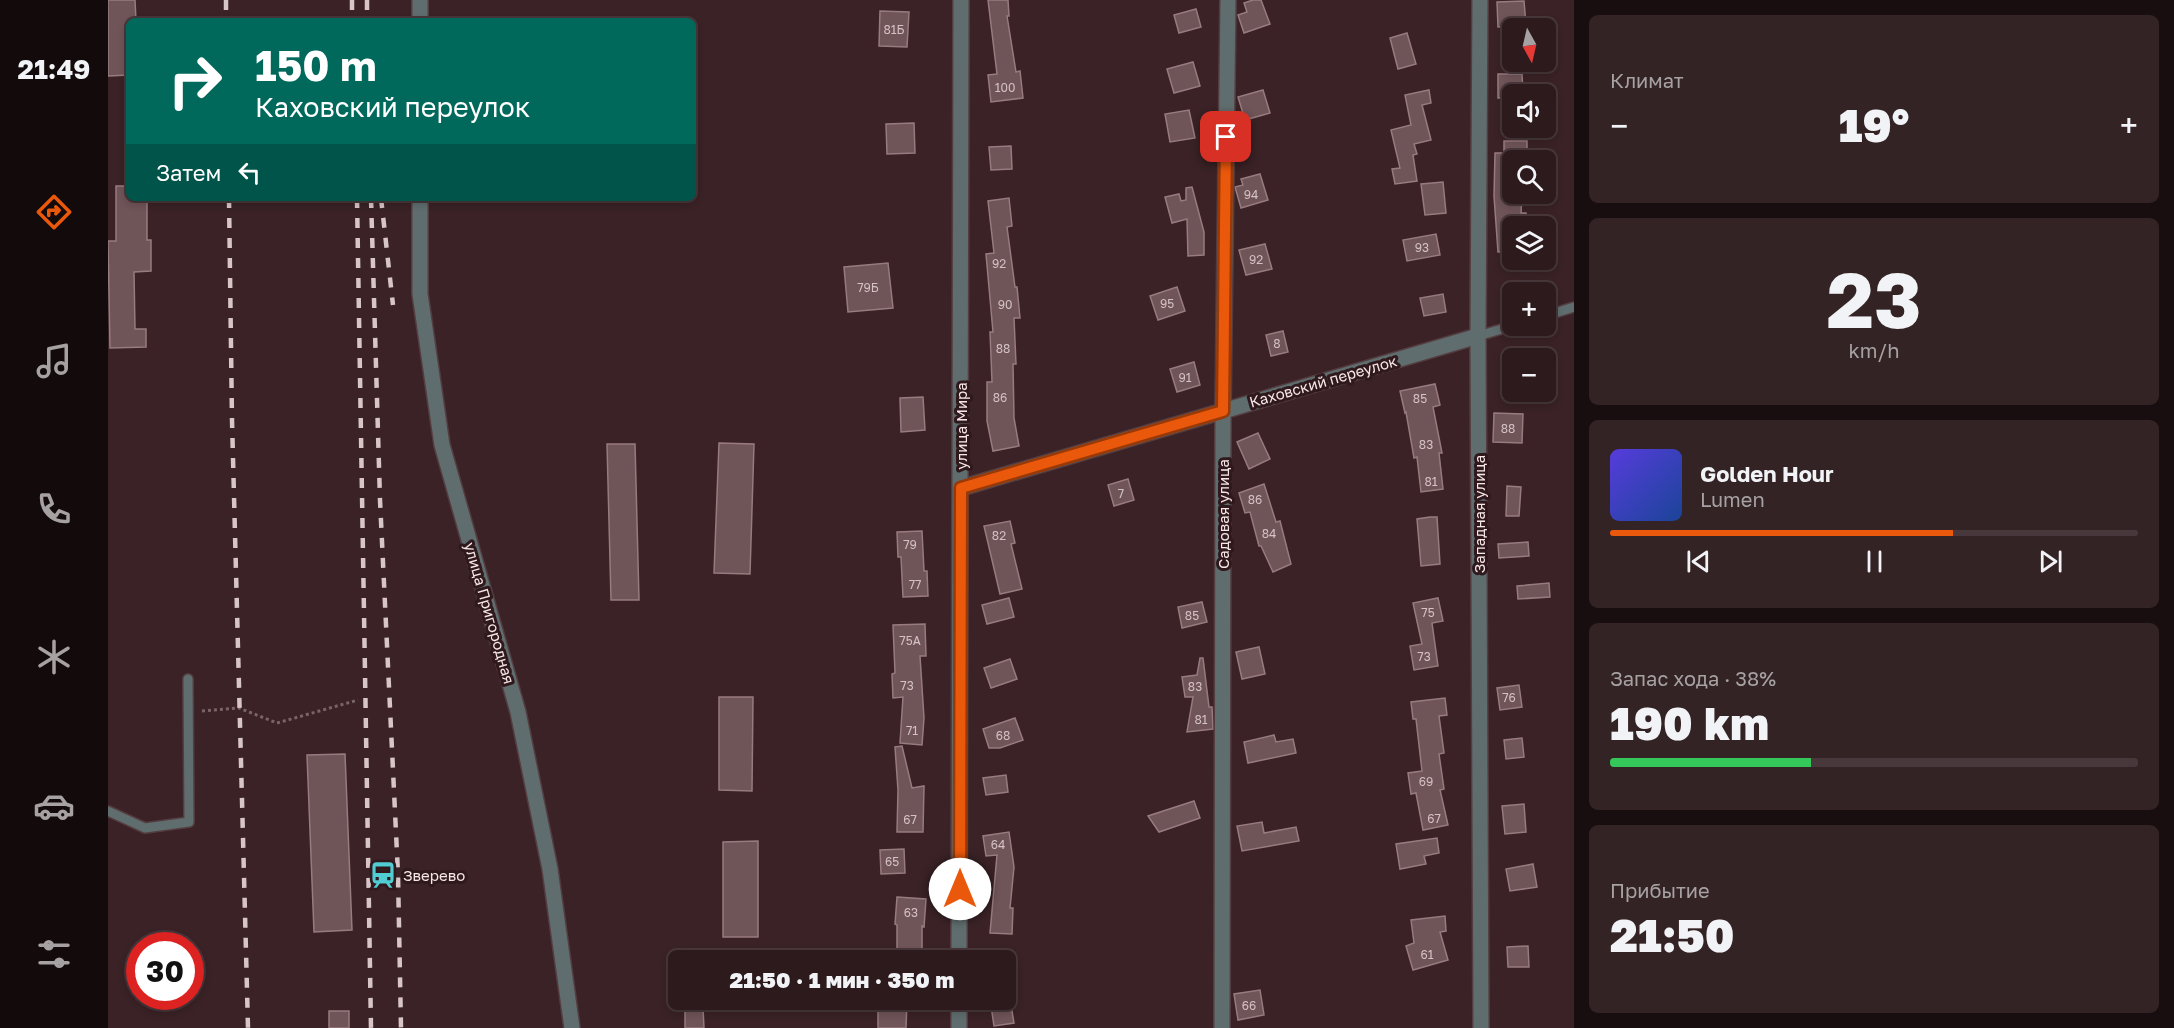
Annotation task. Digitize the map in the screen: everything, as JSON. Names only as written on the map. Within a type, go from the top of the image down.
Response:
[{"type":"street","points":[[420,0],[420,18]]},
{"type":"street","name":"улица Мира","points":[[959,950],[961,0]]},
{"type":"street","name":"Садовая улица","points":[[1222,1028],[1223,411],[1228,0]]},
{"type":"street","name":"Западная улица","points":[[1480,0],[1478,336],[1481,1028]]},
{"type":"street","name":"улица Пригородная","points":[[420,201],[420,294],[442,445],[518,712],[550,869],[572,1028]]},
{"type":"street","name":"Каховский переулок","points":[[961,488],[1478,336]]},
{"type":"street","points":[[959,1010],[959,1028]]},
{"type":"lane","points":[[1556,313],[1574,307]]},
{"type":"lane","points":[[1478,336],[1502,329]]},
{"type":"lane","points":[[108,810],[146,828],[189,822],[188,679]]},
{"type":"path","points":[[188,712],[239,708],[277,723],[358,700]]},
{"type":"building","points":[[108,0],[135,0],[136,18],[126,18],[126,75],[108,76]]},
{"type":"building","points":[[988,0],[1008,0],[1009,16],[1007,16],[1016,72],[1020,71],[1023,98],[991,102],[988,75],[997,74]]},
{"type":"building","points":[[1261,0],[1270,24],[1244,33],[1238,15],[1247,12],[1244,3]]},
{"type":"building","points":[[1524,1],[1525,18],[1502,18],[1502,27],[1498,27],[1497,2]]},
{"type":"building","points":[[1196,9],[1201,27],[1179,33],[1174,15]]},
{"type":"building","points":[[880,11],[909,12],[907,47],[879,46]]},
{"type":"building","points":[[1407,33],[1416,64],[1398,69],[1390,38]]},
{"type":"building","points":[[1193,62],[1200,86],[1174,93],[1167,69]]},
{"type":"building","points":[[1498,74],[1522,74],[1522,84],[1502,84],[1502,98],[1498,98]]},
{"type":"building","points":[[1263,90],[1270,113],[1245,120],[1238,97]]},
{"type":"building","points":[[1429,90],[1431,103],[1422,105],[1431,140],[1414,144],[1417,154],[1413,155],[1417,181],[1395,184],[1392,169],[1400,168],[1391,130],[1411,125],[1405,95]]},
{"type":"building","points":[[1189,110],[1195,138],[1170,142],[1165,114]]},
{"type":"building","points":[[914,123],[915,153],[887,154],[886,124]]},
{"type":"building","points":[[1504,141],[1527,141],[1527,150],[1504,150]]},
{"type":"building","points":[[1011,146],[1012,169],[991,170],[989,147]]},
{"type":"building","points":[[1495,153],[1502,153],[1502,204],[1521,204],[1521,213],[1526,213],[1526,216],[1502,216],[1502,252],[1498,252],[1494,196]]},
{"type":"building","points":[[1260,174],[1268,200],[1241,208],[1235,187],[1243,185],[1241,179]]},
{"type":"building","points":[[1443,182],[1446,213],[1425,215],[1421,184]]},
{"type":"building","points":[[116,186],[126,186],[126,201],[147,201],[147,240],[151,240],[151,271],[134,272],[135,329],[146,329],[146,347],[110,348],[108,241],[116,241]]},
{"type":"building","points":[[1192,187],[1204,232],[1204,255],[1188,256],[1187,219],[1172,223],[1165,197],[1179,194],[1181,201],[1186,200],[1186,188]]},
{"type":"building","points":[[1009,198],[1012,226],[1007,227],[1020,318],[1014,318],[1016,364],[1013,364],[1014,418],[1019,446],[993,451],[987,421],[987,382],[992,382],[990,332],[993,332],[986,254],[994,253],[988,201]]},
{"type":"building","points":[[1436,234],[1440,255],[1407,261],[1403,240]]},
{"type":"building","points":[[1265,244],[1272,269],[1246,275],[1239,250]]},
{"type":"building","points":[[888,263],[893,308],[848,312],[844,267]]},
{"type":"building","points":[[1177,287],[1185,311],[1158,320],[1150,296]]},
{"type":"building","points":[[1443,294],[1446,312],[1424,316],[1420,298]]},
{"type":"building","points":[[1283,331],[1288,352],[1271,356],[1266,335]]},
{"type":"building","points":[[1194,362],[1200,385],[1177,392],[1170,369]]},
{"type":"building","points":[[1435,384],[1440,405],[1433,407],[1442,453],[1439,453],[1443,489],[1421,492],[1417,457],[1414,458],[1400,391]]},
{"type":"building","points":[[923,397],[925,430],[901,432],[900,398]]},
{"type":"building","points":[[1494,413],[1523,414],[1522,443],[1493,442]]},
{"type":"building","points":[[1258,433],[1270,459],[1249,469],[1237,442]]},
{"type":"building","points":[[719,443],[754,444],[750,574],[714,573]]},
{"type":"building","points":[[607,444],[635,444],[639,600],[611,600]]},
{"type":"building","points":[[1128,479],[1134,500],[1114,506],[1108,485]]},
{"type":"building","points":[[1264,484],[1276,522],[1280,521],[1291,564],[1273,572],[1259,546],[1250,512],[1245,513],[1239,493]]},
{"type":"building","points":[[1507,486],[1521,487],[1519,516],[1506,516]]},
{"type":"building","points":[[1437,517],[1440,564],[1421,566],[1417,519]]},
{"type":"building","points":[[1010,521],[1015,543],[1011,544],[1022,589],[1000,594],[984,526]]},
{"type":"building","points":[[922,531],[928,596],[903,597],[897,532]]},
{"type":"building","points":[[1528,542],[1529,556],[1499,558],[1498,544]]},
{"type":"building","points":[[1549,583],[1550,597],[1518,599],[1517,586]]},
{"type":"building","points":[[1009,598],[1014,617],[987,624],[982,605]]},
{"type":"building","points":[[1438,598],[1443,621],[1432,623],[1438,666],[1414,670],[1410,646],[1422,644],[1413,603]]},
{"type":"building","points":[[1202,602],[1207,622],[1182,628],[1178,607]]},
{"type":"building","points":[[925,624],[926,656],[920,656],[924,718],[922,745],[900,743],[903,697],[893,698],[892,674],[895,673],[893,625]]},
{"type":"building","points":[[1259,647],[1265,674],[1242,679],[1236,652]]},
{"type":"building","points":[[1200,658],[1203,658],[1209,707],[1212,707],[1213,729],[1187,732],[1193,697],[1185,697],[1182,677],[1197,675]]},
{"type":"building","points":[[1010,659],[1017,679],[991,688],[984,668]]},
{"type":"building","points":[[1519,685],[1522,707],[1500,710],[1497,688]]},
{"type":"building","points":[[719,697],[753,697],[752,791],[719,790]]},
{"type":"building","points":[[1445,698],[1447,715],[1439,716],[1444,753],[1439,754],[1444,789],[1440,790],[1448,825],[1423,830],[1416,793],[1411,794],[1408,773],[1422,771],[1416,719],[1413,719],[1411,702]]},
{"type":"building","points":[[1015,718],[1023,740],[1000,748],[989,748],[983,729]]},
{"type":"building","points":[[1274,735],[1276,742],[1293,739],[1296,753],[1248,763],[1244,742]]},
{"type":"building","points":[[1522,738],[1524,757],[1506,759],[1504,740]]},
{"type":"building","points":[[902,746],[912,788],[924,786],[923,832],[897,832],[898,790],[895,747]]},
{"type":"building","points":[[345,754],[352,930],[314,932],[307,755]]},
{"type":"building","points":[[1006,775],[1008,792],[986,795],[983,778]]},
{"type":"building","points":[[1194,801],[1200,818],[1159,832],[1148,816]]},
{"type":"building","points":[[1524,804],[1526,832],[1505,834],[1502,806]]},
{"type":"building","points":[[1262,822],[1264,833],[1296,827],[1299,841],[1242,851],[1237,826]]},
{"type":"building","points":[[1009,832],[1014,867],[1010,908],[1013,908],[1012,934],[990,933],[997,855],[986,856],[983,836]]},
{"type":"building","points":[[1437,838],[1439,853],[1424,856],[1426,864],[1400,869],[1396,844]]},
{"type":"building","points":[[758,841],[758,937],[723,937],[723,842]]},
{"type":"building","points":[[904,849],[905,873],[881,874],[880,850]]},
{"type":"building","points":[[1533,864],[1537,887],[1510,891],[1506,869]]},
{"type":"building","points":[[897,897],[926,899],[924,927],[922,926],[922,950],[897,950],[897,925],[895,924]]},
{"type":"building","points":[[1445,916],[1446,931],[1440,932],[1448,960],[1413,970],[1406,946],[1414,943],[1411,920]]},
{"type":"building","points":[[1528,946],[1529,967],[1508,967],[1507,947]]},
{"type":"building","points":[[1260,990],[1264,1015],[1238,1020],[1234,994]]},
{"type":"building","points":[[685,1010],[703,1010],[704,1028],[685,1028]]},
{"type":"building","points":[[878,1010],[907,1010],[906,1028],[878,1028]]},
{"type":"building","points":[[992,1010],[1012,1010],[1014,1023],[994,1026]]},
{"type":"building","points":[[329,1011],[349,1011],[349,1028],[329,1028]]},
{"type":"railway","points":[[226,0],[226,18]]},
{"type":"railway","points":[[352,0],[352,18]]},
{"type":"railway","points":[[367,0],[367,18]]},
{"type":"railway","points":[[229,201],[232,420],[248,1028]]},
{"type":"railway","points":[[357,201],[371,1028]]},
{"type":"railway","points":[[371,201],[380,500],[398,874],[401,1028]]},
{"type":"railway","points":[[381,201],[393,305]]},
{"type":"place","name":"Зверево","points":[[383,875]]},
{"type":"route","points":[[960,889],[961,488],[1223,411],[1226,137]]}]
